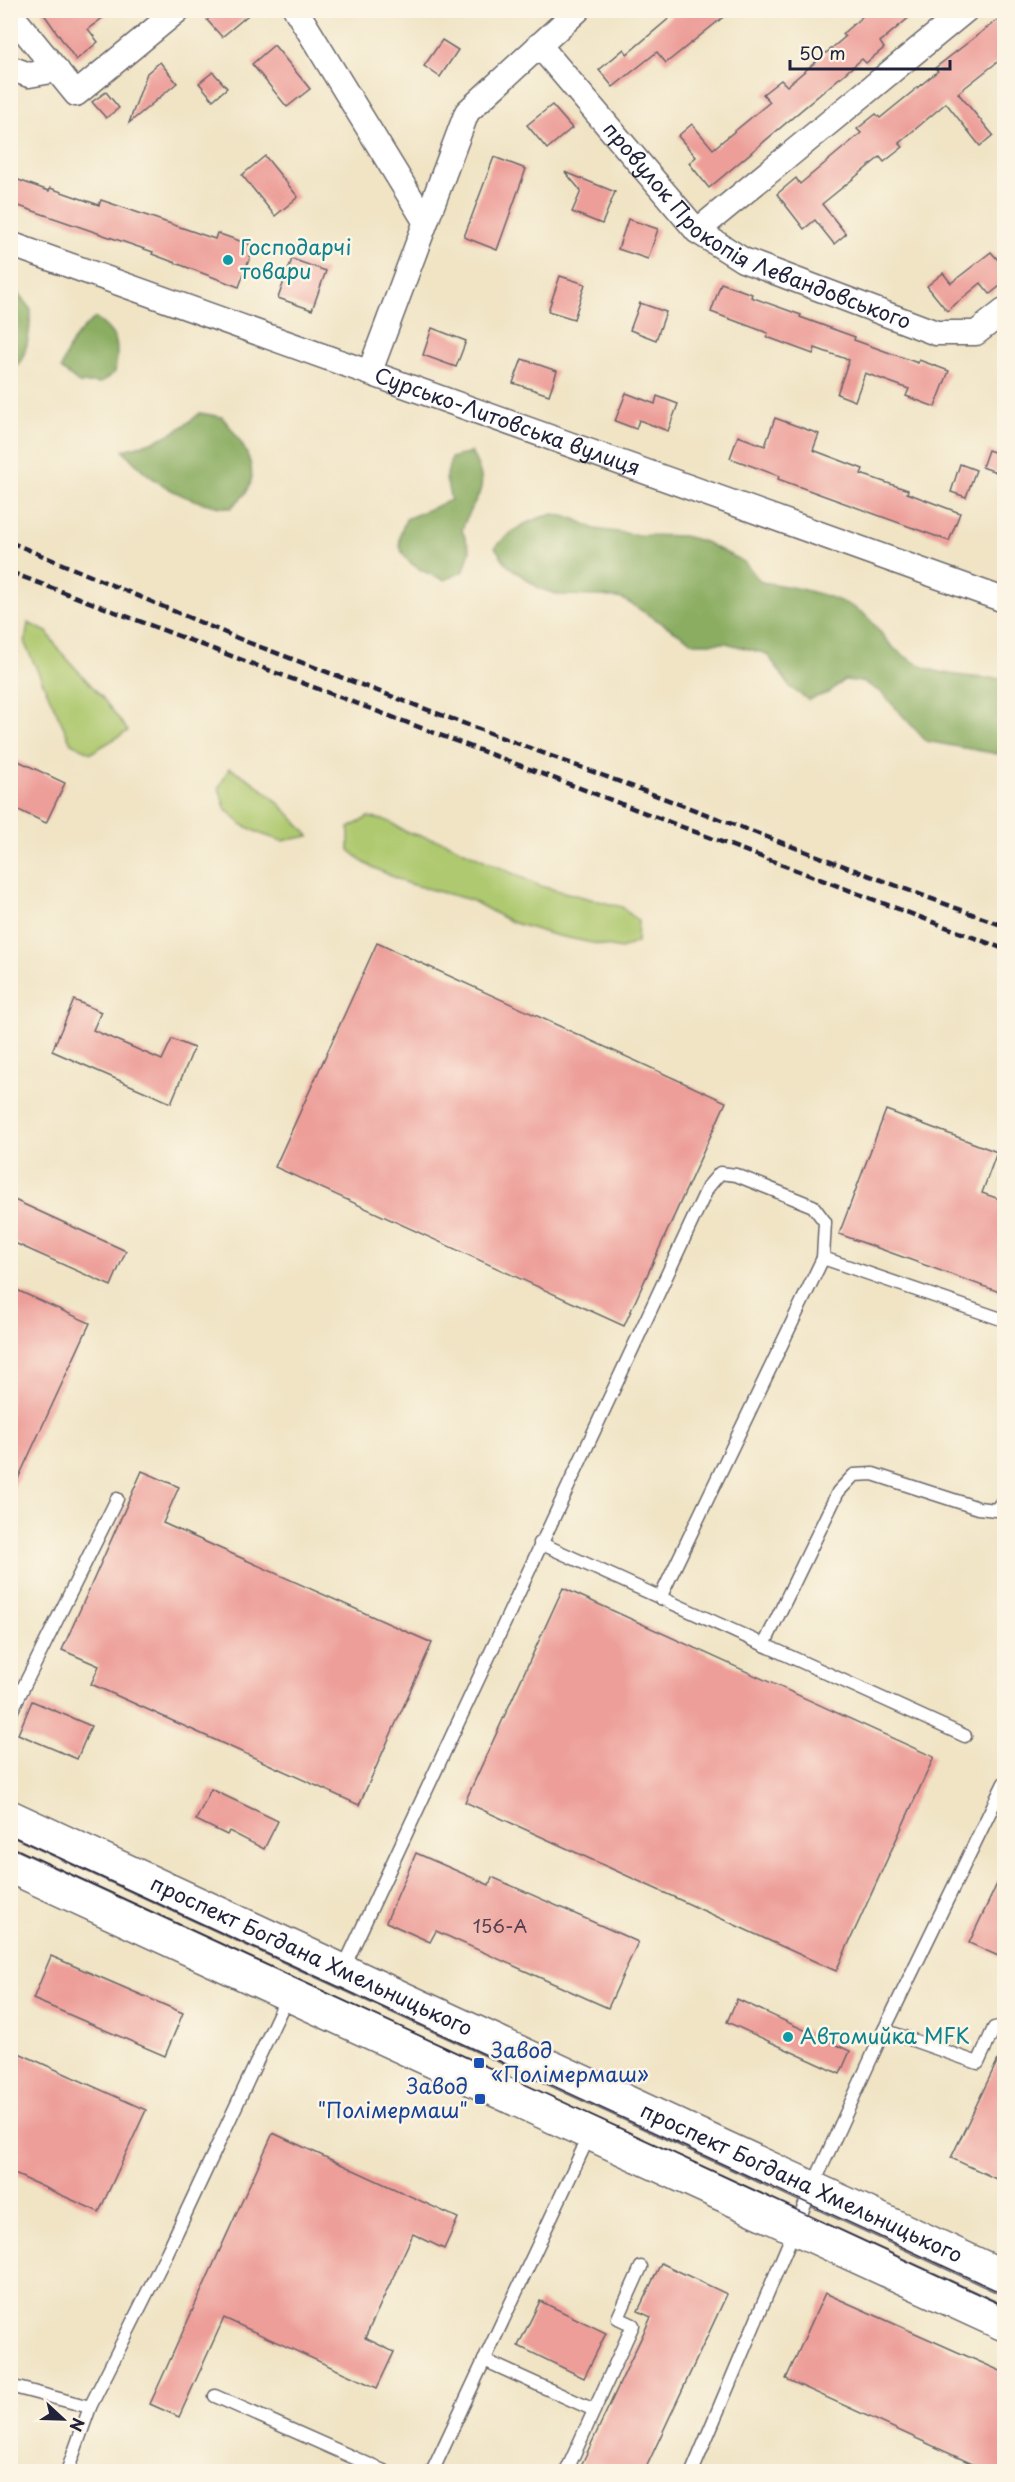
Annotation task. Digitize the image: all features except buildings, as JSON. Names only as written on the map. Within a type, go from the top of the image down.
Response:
[{"type":"main road","name":"проспект Богдана Хмельницького","points":[[10,1817],[1005,2277]]},
{"type":"main road","name":"проспект Богдана Хмельницького","points":[[10,1866],[1005,2324]]},
{"type":"street","points":[[10,13],[76,94],[178,10]]},
{"type":"street","points":[[296,10],[425,221]]},
{"type":"street","points":[[370,371],[467,112],[578,10]]},
{"type":"street","points":[[698,231],[966,10]]},
{"type":"street","name":"провулок Прокопія Левандовського","points":[[539,45],[698,231],[743,260],[936,333],[976,333],[1005,311]]},
{"type":"street","points":[[10,68],[29,75],[57,70]]},
{"type":"street","name":"Сурсько-Литовська вулиця","points":[[10,244],[1005,600]]},
{"type":"lane","points":[[343,1970],[540,1543],[708,1187],[720,1173],[736,1175],[813,1206],[825,1222],[823,1258],[660,1598]]},
{"type":"lane","points":[[823,1258],[1005,1320]]},
{"type":"lane","points":[[764,1645],[838,1492],[854,1475],[873,1474],[978,1508],[996,1510],[1005,1499]]},
{"type":"lane","points":[[10,1714],[117,1499]]},
{"type":"lane","points":[[540,1543],[965,1737]]},
{"type":"lane","points":[[692,2472],[812,2188],[884,2030],[1005,1783]]},
{"type":"lane","points":[[67,2472],[90,2407],[289,1994]]},
{"type":"lane","points":[[884,2030],[978,2063],[994,2028],[1005,2026]]},
{"type":"lane","points":[[432,2472],[590,2133]]},
{"type":"lane","points":[[566,2472],[633,2325],[618,2318],[641,2267]]},
{"type":"lane","points":[[484,2360],[594,2410]]},
{"type":"lane","points":[[10,2386],[90,2407]]},
{"type":"lane","points":[[215,2396],[386,2472]]},
{"type":"green space","points":[[10,290],[18,293],[31,310],[25,352],[11,373]]},
{"type":"green space","points":[[95,318],[109,330],[115,340],[117,354],[115,372],[101,383],[79,383],[61,369],[73,340]]},
{"type":"green space","points":[[200,413],[222,417],[247,453],[252,474],[250,484],[245,494],[231,508],[200,502],[171,490],[145,472],[123,450],[164,437]]},
{"type":"green space","points":[[471,452],[478,466],[481,485],[480,492],[462,530],[470,550],[464,571],[445,580],[414,566],[403,553],[400,537],[406,519],[451,500],[446,479],[451,458]]},
{"type":"green space","points":[[554,514],[575,519],[595,529],[639,535],[684,536],[705,542],[744,562],[761,582],[816,593],[855,608],[869,619],[896,650],[922,666],[938,672],[968,677],[1004,677],[1004,755],[926,741],[882,693],[864,682],[844,680],[828,693],[808,700],[791,688],[767,654],[726,643],[694,643],[623,599],[560,595],[540,589],[507,565],[495,547],[522,526]]},
{"type":"green space","points":[[28,623],[47,632],[59,650],[102,697],[128,731],[91,753],[71,743],[25,644]]},
{"type":"green space","points":[[229,768],[252,781],[272,798],[309,836],[282,841],[241,824],[225,808],[219,788]]},
{"type":"green space","points":[[368,817],[388,821],[406,832],[445,842],[540,886],[622,907],[638,921],[637,942],[621,949],[554,935],[511,922],[471,900],[406,883],[366,864],[349,850],[349,828]]},
{"type":"tram line","points":[[10,1835],[1004,2294]]},
{"type":"tram line","points":[[10,1846],[1004,2306]]},
{"type":"railway","points":[[10,542],[247,642],[1004,926]]},
{"type":"railway","points":[[10,572],[1004,949]]},
{"type":"place","name":"Господарчі товари","points":[[228,260]]},
{"type":"place","name":"Автомийка MFK","points":[[788,2037]]},
{"type":"place","name":"Завод «Полімермаш»","points":[[479,2063]]},
{"type":"place","name":"Завод \"Полімермаш\"","points":[[480,2099]]}]
